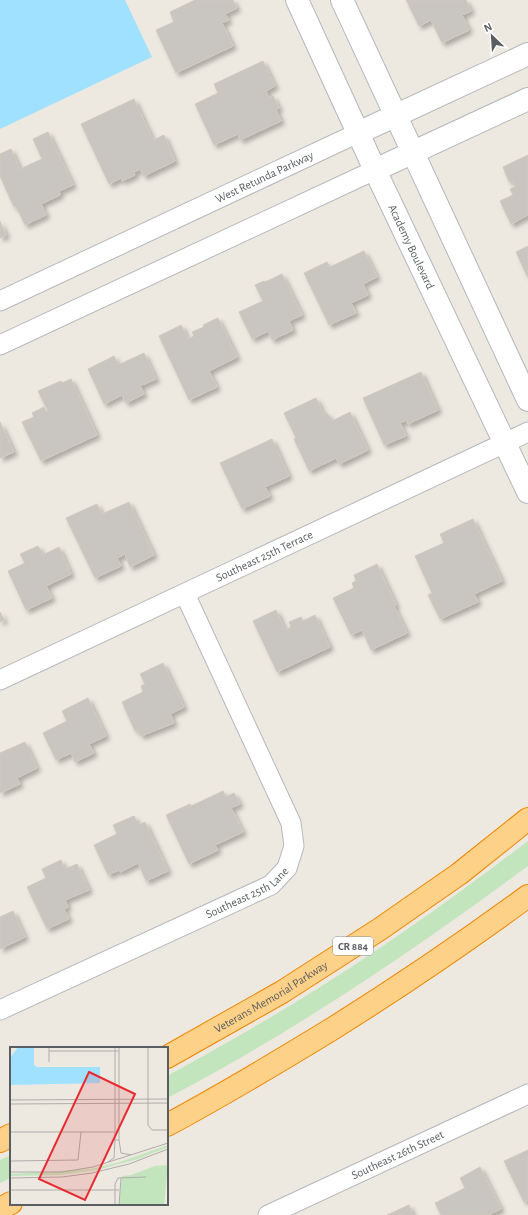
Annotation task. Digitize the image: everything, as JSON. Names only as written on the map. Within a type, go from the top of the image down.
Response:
[{"type":"highway","points":[[509,834],[528,812]]},
{"type":"highway","name":"Veterans Memorial Parkway","points":[[168,1056],[282,992],[380,929],[459,874],[528,819]]},
{"type":"highway","points":[[168,1124],[264,1071],[401,985],[477,934],[528,896]]},
{"type":"highway","points":[[0,1141],[10,1136]]},
{"type":"highway","points":[[0,1208],[10,1203]]},
{"type":"street","name":"Academy Boulevard","points":[[298,0],[375,170],[528,492]]},
{"type":"street","points":[[342,0],[528,400]]},
{"type":"street","name":"West Retunda Parkway","points":[[0,300],[528,54]]},
{"type":"street","points":[[0,345],[528,99]]},
{"type":"street","name":"Southeast 25th Terrace","points":[[0,680],[528,432]]},
{"type":"street","name":"Southeast 25th Lane","points":[[0,1010],[271,884],[287,868],[294,846],[291,823],[185,594]]},
{"type":"street","name":"Southeast 26th Street","points":[[268,1215],[528,1094]]},
{"type":"green space","points":[[528,841],[528,866],[485,898],[397,959],[307,1018],[214,1073],[168,1097],[168,1075],[232,1040],[326,983],[385,945]]},
{"type":"green space","points":[[10,1155],[10,1178],[0,1183],[0,1160]]},
{"type":"water","points":[[0,0],[125,0],[152,57],[0,129]]},
{"type":"building","points":[[195,0],[233,0],[237,8],[225,14],[229,20],[222,23],[233,46],[176,73],[156,30],[174,22],[170,12]]},
{"type":"building","points":[[406,0],[466,0],[471,11],[462,15],[469,30],[442,43],[431,20],[419,26]]},
{"type":"building","points":[[263,61],[275,86],[266,91],[269,98],[273,96],[279,108],[276,110],[281,121],[240,140],[238,134],[214,145],[195,104],[218,93],[214,84]]},
{"type":"building","points":[[134,99],[153,140],[164,135],[175,161],[144,176],[140,169],[134,172],[135,175],[122,181],[121,178],[109,184],[81,124]]},
{"type":"building","points":[[48,132],[73,185],[59,191],[60,195],[41,204],[46,215],[25,225],[16,206],[14,207],[0,176],[0,154],[11,149],[20,169],[42,159],[33,139]]},
{"type":"building","points":[[528,155],[528,215],[511,224],[500,201],[513,195],[510,189],[515,187],[512,180],[509,182],[503,167]]},
{"type":"building","points":[[0,221],[6,235],[0,238]]},
{"type":"building","points":[[528,246],[528,275],[527,276],[516,252]]},
{"type":"building","points":[[364,251],[377,277],[363,284],[368,295],[351,303],[356,313],[329,325],[304,273],[327,262],[330,267]]},
{"type":"building","points":[[282,274],[302,315],[289,321],[293,330],[272,340],[268,331],[252,339],[239,312],[263,301],[255,285]]},
{"type":"building","points":[[218,318],[237,357],[209,371],[217,387],[189,400],[159,336],[181,325],[188,339],[194,336],[192,332],[204,327],[203,325]]},
{"type":"building","points":[[144,353],[156,379],[140,386],[144,394],[126,403],[122,395],[104,404],[88,369],[114,356],[118,365]]},
{"type":"building","points":[[421,372],[438,410],[408,424],[406,420],[400,423],[406,436],[384,445],[363,398]]},
{"type":"building","points":[[71,379],[97,435],[41,461],[22,422],[34,417],[32,413],[44,407],[46,411],[48,411],[38,391],[61,381],[62,383]]},
{"type":"building","points":[[316,398],[324,415],[327,413],[332,421],[350,412],[368,450],[339,464],[336,458],[309,471],[284,413]]},
{"type":"building","points":[[0,422],[14,452],[0,458]]},
{"type":"building","points":[[272,439],[289,476],[265,487],[270,496],[242,509],[220,463]]},
{"type":"building","points":[[129,502],[154,555],[130,567],[125,554],[117,558],[121,566],[95,578],[66,518],[97,504],[102,514]]},
{"type":"building","points":[[473,519],[502,581],[474,594],[478,602],[440,619],[428,595],[432,593],[415,556],[444,543],[440,534]]},
{"type":"building","points":[[38,546],[43,555],[59,547],[71,574],[46,586],[52,598],[26,610],[8,571],[25,563],[20,554]]},
{"type":"building","points":[[377,564],[407,633],[371,650],[362,630],[351,635],[333,598],[354,588],[352,583],[356,581],[354,575]]},
{"type":"building","points":[[276,610],[285,630],[291,627],[289,622],[301,617],[303,621],[315,615],[330,647],[277,672],[253,621]]},
{"type":"building","points":[[0,612],[4,620],[0,622]]},
{"type":"building","points":[[163,663],[184,707],[170,714],[174,723],[141,736],[138,730],[135,731],[122,702],[143,692],[141,686],[145,684],[140,674]]},
{"type":"building","points":[[88,698],[106,736],[89,744],[94,753],[75,762],[71,753],[56,760],[43,733],[67,721],[62,711]]},
{"type":"building","points":[[25,742],[37,768],[17,778],[20,784],[0,793],[0,753]]},
{"type":"building","points":[[223,791],[226,797],[234,793],[240,804],[231,808],[243,832],[215,845],[218,850],[189,864],[166,815],[190,804],[191,806]]},
{"type":"building","points":[[134,816],[138,825],[145,822],[168,871],[146,881],[138,863],[120,872],[119,870],[108,875],[94,845],[117,834],[113,825]]},
{"type":"building","points":[[61,860],[65,869],[77,864],[89,890],[65,900],[68,907],[64,909],[69,919],[47,929],[27,887],[46,878],[42,869]]},
{"type":"building","points":[[13,911],[25,937],[0,949],[0,917]]},
{"type":"building","points":[[528,1150],[528,1200],[524,1202],[504,1161]]},
{"type":"building","points":[[480,1167],[501,1209],[488,1215],[441,1215],[435,1203],[465,1188],[460,1178]]},
{"type":"building","points":[[409,1205],[413,1215],[387,1215]]}]
